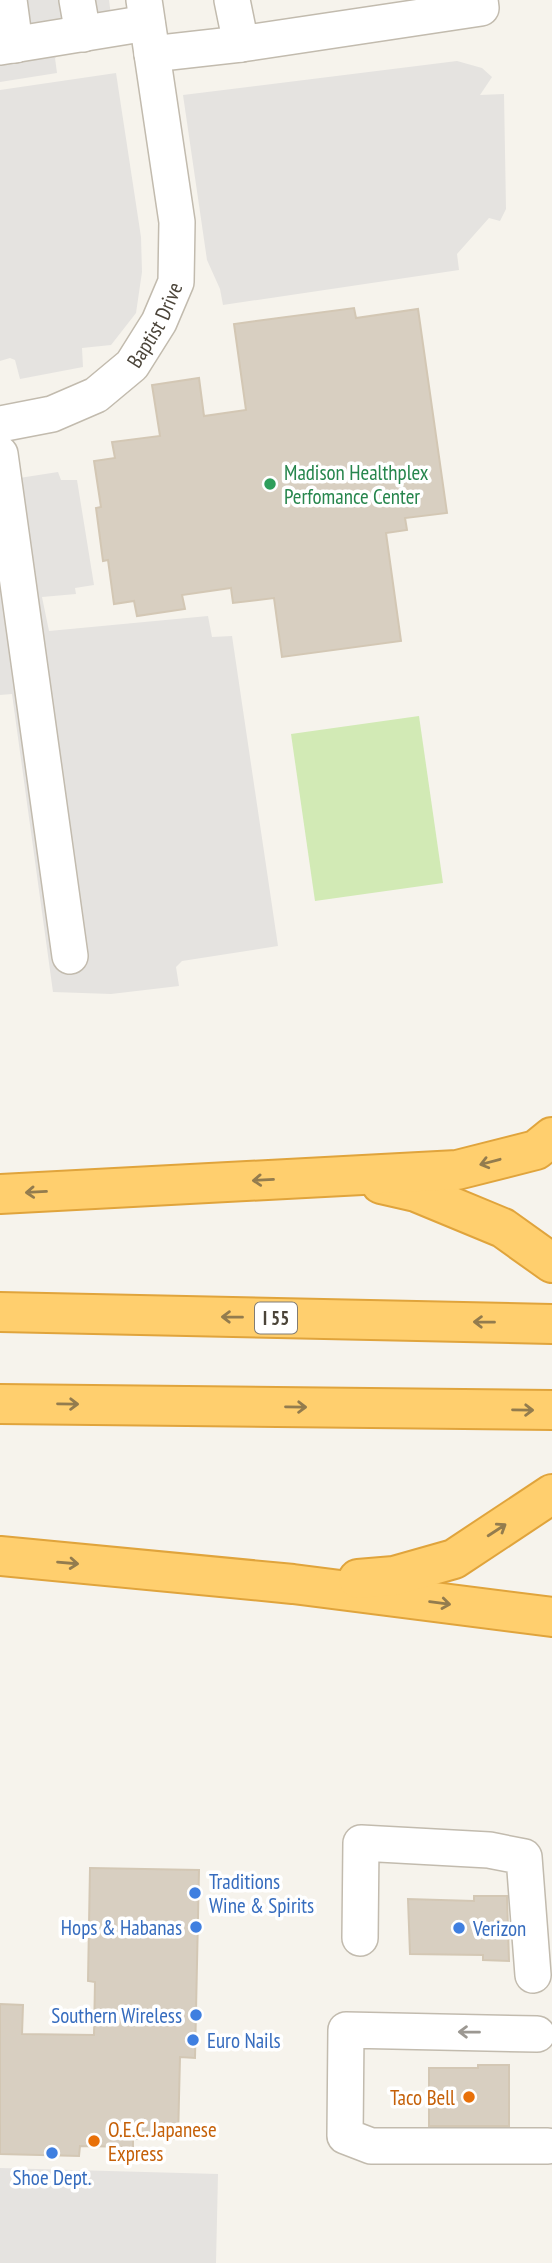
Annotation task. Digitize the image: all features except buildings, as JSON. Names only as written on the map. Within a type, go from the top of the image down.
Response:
[{"type":"highway","points":[[0,1194],[457,1170],[536,1150],[552,1137]]},
{"type":"highway","points":[[341,1175],[416,1192],[441,1202],[503,1228],[552,1263]]},
{"type":"highway","name":"I 55","points":[[0,1312],[552,1324]]},
{"type":"highway","points":[[0,1404],[552,1410]]},
{"type":"highway","points":[[293,1584],[394,1576],[454,1559],[552,1494]]},
{"type":"highway","points":[[0,1556],[293,1584],[552,1618]]},
{"type":"street","points":[[9,0],[8,46],[80,17],[148,25],[241,44],[481,8],[480,0]]},
{"type":"street","points":[[232,0],[241,44]]},
{"type":"street","name":"Baptist Drive","points":[[0,424],[52,414],[96,395],[132,365],[159,322],[176,282],[177,222],[148,25]]},
{"type":"street","points":[[0,454],[70,956]]},
{"type":"street","points":[[360,1938],[361,1843],[489,1850],[524,1857],[533,1975]]},
{"type":"street","points":[[532,2146],[371,2146],[345,2136],[346,2030],[537,2034]]},
{"type":"green space","points":[[419,716],[443,883],[315,901],[291,734]]},
{"type":"shaded area","points":[[0,0],[109,0],[115,46],[60,54],[55,58],[57,73],[0,82]]},
{"type":"shaded area","points":[[457,61],[482,68],[492,77],[480,95],[504,94],[506,209],[500,221],[489,218],[457,254],[459,270],[223,305],[220,289],[207,260],[183,95]]},
{"type":"shaded area","points":[[116,73],[141,237],[142,272],[136,313],[111,345],[82,348],[83,367],[20,379],[15,360],[10,358],[0,361],[0,90]]},
{"type":"shaded area","points":[[58,472],[61,480],[77,480],[94,585],[75,588],[76,594],[42,597],[49,631],[208,616],[212,637],[232,636],[278,946],[182,961],[176,967],[179,986],[111,994],[53,992],[12,694],[0,695],[0,481]]},
{"type":"shaded area","points":[[0,2168],[218,2174],[216,2263],[0,2263]]},
{"type":"place","name":"Madison Healthplex Perfomance Center","points":[[270,484]]},
{"type":"place","name":"Traditions Wine & Spirits","points":[[195,1893]]},
{"type":"place","name":"Hops & Habanas","points":[[196,1927]]},
{"type":"place","name":"Verizon","points":[[459,1928]]},
{"type":"place","name":"Southern Wireless","points":[[196,2015]]},
{"type":"place","name":"Euro Nails","points":[[193,2040]]},
{"type":"place","name":"Taco Bell","points":[[469,2097]]},
{"type":"place","name":"O.E.C. Japanese Express","points":[[94,2141]]},
{"type":"place","name":"Shoe Dept.","points":[[52,2153]]}]
